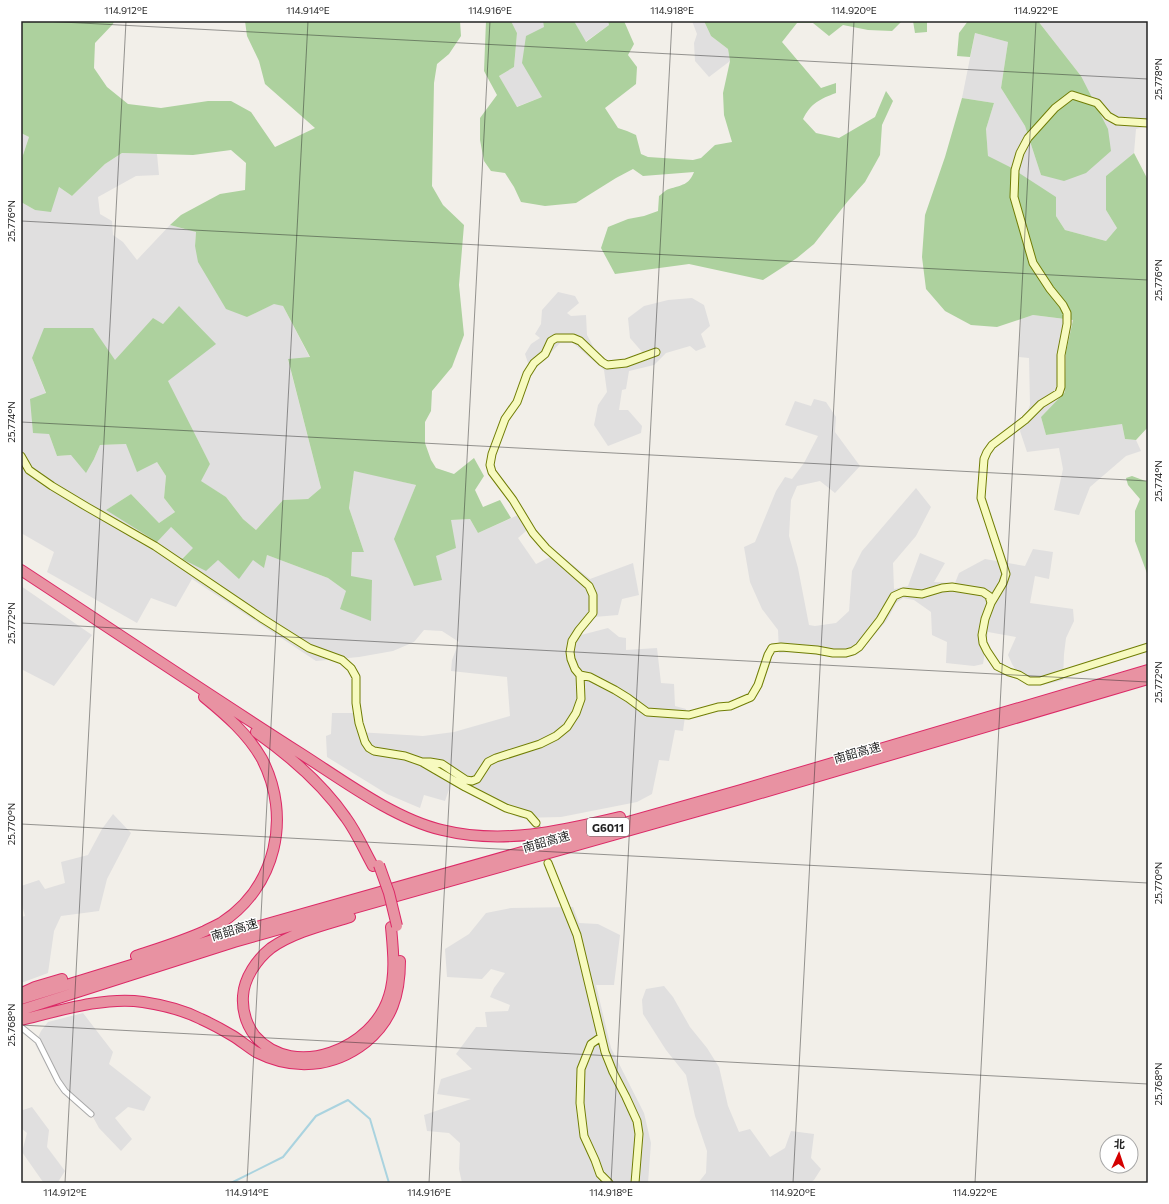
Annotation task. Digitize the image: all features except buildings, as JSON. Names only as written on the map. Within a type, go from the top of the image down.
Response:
[{"type":"highway","points":[[21,570],[366,795],[419,823],[441,830],[480,837],[543,834],[741,790]]},
{"type":"highway","points":[[21,576],[196,691],[271,743],[315,779],[333,800],[347,819],[376,866]]},
{"type":"highway","name":"南韶高速","points":[[21,1010],[68,986],[232,934],[741,790],[1148,670]]},
{"type":"highway","name":"南韶高速","points":[[21,999],[234,942],[514,864],[1148,680]]},
{"type":"highway","points":[[21,994],[35,987],[68,986],[121,962],[188,939],[220,924],[239,909],[256,890],[268,868],[277,829],[277,808],[268,773],[249,740],[222,712],[196,691]]},
{"type":"highway","points":[[21,1020],[107,1001],[142,1001],[175,1008],[201,1019],[233,1036],[255,1052],[277,1061],[296,1065],[316,1064],[338,1059],[357,1049],[373,1036],[386,1020],[394,1003],[400,980],[400,954],[394,927],[382,894],[376,866],[362,831],[347,809],[331,789],[307,764],[275,737]]},
{"type":"highway","points":[[394,927],[393,976],[390,996],[383,1012],[370,1028],[355,1042],[336,1051],[314,1056],[293,1056],[276,1051],[261,1043],[252,1032],[245,1019],[242,1005],[243,990],[248,977],[257,962],[272,948],[291,937],[320,926],[461,883],[514,864]]},
{"type":"street","points":[[1148,123],[1117,121],[1108,116],[1097,103],[1072,94],[1040,123],[1028,138],[1020,153],[1015,170],[1014,197],[1033,263],[1067,313],[1067,324],[1061,355],[1061,387],[1059,392],[1041,404],[1025,420],[996,441],[987,452],[984,459],[981,498],[1006,574],[1003,583],[991,603],[982,635],[987,651],[997,666],[1009,672],[1019,674],[1029,681],[1034,682],[1045,680],[1148,647]]},
{"type":"street","points":[[422,762],[442,764],[466,780],[472,781],[478,779],[488,762],[540,744],[556,736],[567,727],[576,713],[581,698],[580,675],[575,669],[570,652],[572,641],[593,613],[593,595],[589,586],[546,548],[533,533],[513,500],[492,472],[490,465],[492,454],[505,419],[517,402],[527,374],[534,363],[545,354],[551,341],[556,338],[573,338],[580,341],[607,365],[626,363],[656,352]]},
{"type":"street","points":[[21,456],[29,470],[52,486],[87,508],[155,546],[263,619],[310,648],[342,660],[351,668],[356,677],[356,703],[359,723],[365,742],[374,752],[405,756],[422,762],[465,787],[499,804],[529,815],[536,823]]},
{"type":"street","points":[[580,675],[590,677],[615,690],[647,712],[685,714],[697,713],[718,707],[730,706],[752,697],[772,648],[782,647],[818,650],[833,653],[846,653],[853,651],[859,647],[877,624],[894,596],[903,592],[922,594],[942,588],[952,587],[984,592],[989,596],[991,603]]},
{"type":"street","points":[[548,863],[577,935],[596,1010],[601,1037],[613,1072],[637,1121],[639,1134],[635,1183]]},
{"type":"street","points":[[21,1027],[38,1041],[58,1081],[65,1091],[91,1114]]},
{"type":"street","points":[[601,1037],[591,1044],[581,1069],[580,1103],[584,1136],[600,1174],[609,1183]]},
{"type":"shaded area","points":[[511,21],[543,21],[545,27],[542,97],[516,107],[499,76],[514,67],[517,33]]},
{"type":"shaded area","points":[[574,21],[608,21],[609,25],[585,42]]},
{"type":"shaded area","points":[[692,21],[704,21],[711,36],[728,49],[730,61],[709,77],[695,61],[694,43],[697,34]]},
{"type":"shaded area","points":[[1038,21],[1148,21],[1148,126],[1136,129],[1134,153],[1106,176],[1106,210],[1117,228],[1106,241],[1065,230],[1056,216],[1010,167],[988,157],[986,129],[994,103],[962,98],[975,33],[1008,42],[1001,88],[1025,126],[1041,175],[1081,76]]},
{"type":"shaded area","points":[[21,133],[29,137],[21,161]]},
{"type":"shaded area","points":[[122,153],[157,154],[159,175],[136,176],[98,197],[100,214],[112,221],[113,235],[123,242],[137,260],[170,225],[196,232],[195,246],[247,317],[275,303],[283,306],[310,358],[288,360],[321,488],[308,499],[283,500],[256,530],[243,519],[226,497],[200,481],[210,464],[167,381],[179,306],[163,324],[153,319],[115,361],[32,358],[46,394],[49,434],[57,456],[71,455],[94,459],[100,445],[126,444],[157,462],[166,476],[164,498],[175,512],[159,523],[131,494],[106,510],[171,527],[194,548],[182,558],[253,559],[264,567],[267,555],[328,578],[346,591],[371,621],[351,576],[352,552],[364,552],[349,508],[354,470],[416,485],[395,539],[403,558],[436,556],[451,520],[470,519],[478,533],[525,512],[533,525],[518,538],[536,564],[558,553],[590,579],[633,563],[639,595],[622,599],[618,615],[594,617],[581,635],[608,628],[619,637],[626,638],[626,650],[657,648],[661,683],[674,684],[675,706],[686,709],[683,731],[675,730],[669,761],[659,760],[652,794],[637,802],[561,817],[520,818],[451,784],[445,801],[424,795],[420,808],[387,794],[327,757],[326,736],[331,734],[332,713],[354,713],[357,732],[423,736],[454,732],[510,716],[507,677],[451,671],[452,660],[459,642],[442,631],[424,630],[414,642],[393,651],[359,657],[316,661],[192,579],[176,607],[151,598],[137,623],[47,572],[54,552],[21,533],[21,202],[35,210],[59,187],[72,196],[105,164]]},
{"type":"shaded area","points":[[558,292],[575,296],[579,303],[567,313],[571,316],[586,315],[587,335],[595,350],[606,362],[620,362],[643,353],[630,338],[628,318],[644,306],[668,300],[692,298],[704,305],[710,326],[701,334],[706,347],[696,351],[690,346],[666,353],[654,365],[629,371],[626,389],[622,390],[619,410],[628,410],[642,426],[641,433],[608,446],[594,425],[598,405],[607,392],[604,370],[573,343],[560,343],[537,367],[528,363],[525,354],[531,344],[540,338],[535,334],[541,324],[542,310]]},
{"type":"shaded area","points":[[1033,315],[1073,320],[1066,352],[1065,392],[1041,417],[1046,435],[1122,424],[1125,439],[1136,440],[1141,451],[1126,456],[1090,487],[1079,515],[1054,510],[1063,469],[1059,448],[1027,452],[1020,431],[1030,405],[1029,358],[1019,357],[1021,319]]},
{"type":"shaded area","points":[[814,399],[826,402],[836,417],[835,432],[860,466],[835,493],[820,481],[797,486],[791,500],[789,536],[798,568],[809,625],[815,626],[836,623],[849,611],[852,571],[862,551],[916,488],[931,507],[916,536],[893,563],[894,589],[908,586],[920,553],[945,563],[934,582],[955,583],[959,573],[985,559],[1025,566],[1033,549],[1053,552],[1049,579],[1035,576],[1030,603],[1073,609],[1074,621],[1066,638],[1063,680],[1043,685],[1023,682],[1008,655],[1016,637],[988,632],[983,664],[974,666],[946,663],[947,642],[932,635],[931,612],[914,600],[903,598],[896,603],[887,620],[858,654],[845,658],[791,652],[779,653],[778,630],[762,609],[750,582],[744,547],[755,542],[776,491],[785,477],[792,479],[804,463],[818,436],[785,425],[795,401],[811,406]]},
{"type":"shaded area","points":[[21,586],[92,635],[54,686],[21,669]]},
{"type":"shaded area","points":[[113,814],[131,833],[107,879],[99,911],[61,916],[54,931],[48,973],[21,983],[21,917],[25,916],[21,901],[21,886],[39,880],[45,889],[65,883],[61,862],[88,855],[102,829]]},
{"type":"shaded area","points":[[573,907],[579,923],[598,924],[620,935],[614,985],[596,985],[611,1048],[644,1113],[651,1143],[648,1183],[462,1183],[459,1169],[460,1143],[449,1133],[427,1131],[424,1115],[471,1099],[437,1094],[441,1079],[472,1069],[456,1054],[476,1027],[487,1027],[485,1012],[508,1011],[510,1005],[490,997],[494,988],[505,973],[491,969],[482,979],[447,977],[445,949],[469,934],[486,913],[511,908]]},
{"type":"shaded area","points":[[664,986],[673,997],[690,1027],[707,1048],[719,1067],[728,1106],[739,1132],[750,1129],[770,1157],[785,1148],[791,1131],[814,1134],[811,1158],[821,1169],[814,1180],[810,1183],[698,1183],[706,1173],[707,1151],[695,1116],[686,1075],[666,1050],[643,1014],[642,1000],[646,989]]},
{"type":"shaded area","points":[[83,1013],[113,1052],[109,1064],[151,1097],[144,1111],[128,1107],[115,1118],[132,1139],[121,1151],[99,1128],[93,1117],[69,1098],[53,1078],[35,1044],[41,1031],[48,1022]]},
{"type":"shaded area","points":[[21,1107],[23,1110],[32,1107],[49,1130],[47,1147],[65,1171],[58,1182],[43,1182],[22,1152],[27,1133],[21,1128]]},
{"type":"green space","points":[[21,21],[114,21],[113,24],[95,43],[94,68],[107,87],[128,104],[161,108],[208,101],[231,101],[251,112],[275,147],[315,128],[265,84],[259,61],[247,36],[245,21],[460,21],[461,36],[449,54],[437,64],[434,83],[432,186],[443,205],[464,225],[459,285],[464,335],[452,367],[432,391],[431,411],[425,422],[425,443],[431,460],[436,468],[454,474],[474,458],[484,476],[475,490],[483,507],[500,500],[511,518],[478,533],[470,519],[451,520],[456,548],[436,556],[442,580],[414,586],[394,539],[416,485],[354,471],[349,508],[364,552],[352,552],[351,576],[372,580],[371,621],[340,609],[346,591],[328,578],[267,555],[264,568],[253,560],[239,579],[218,560],[206,571],[182,559],[193,548],[171,527],[157,542],[106,510],[131,494],[159,523],[175,512],[164,498],[166,476],[157,462],[137,472],[126,444],[100,445],[86,473],[71,455],[57,456],[49,434],[33,433],[30,399],[46,393],[32,358],[44,328],[93,328],[115,360],[153,318],[163,324],[179,306],[216,344],[168,381],[210,464],[201,481],[226,497],[243,519],[256,530],[283,500],[308,499],[321,488],[288,359],[310,357],[283,306],[274,304],[247,317],[226,309],[198,262],[195,246],[196,232],[170,225],[181,215],[220,194],[245,190],[246,163],[231,150],[193,155],[122,153],[105,164],[72,196],[59,187],[51,212],[35,210],[21,202],[21,161],[29,137],[21,133]]},
{"type":"green space","points":[[486,21],[511,21],[517,33],[514,67],[499,76],[517,107],[542,97],[522,63],[526,36],[544,27],[543,21],[574,21],[586,42],[609,25],[608,21],[624,21],[634,44],[628,55],[637,67],[636,84],[605,108],[618,128],[636,135],[641,154],[648,157],[693,160],[701,158],[715,145],[732,142],[724,115],[723,93],[730,61],[728,49],[711,36],[704,21],[902,21],[892,31],[868,30],[843,25],[829,36],[813,23],[797,23],[782,42],[821,88],[836,83],[836,93],[816,102],[809,109],[803,119],[816,133],[839,138],[875,117],[886,91],[893,101],[882,125],[880,155],[865,182],[814,244],[797,258],[763,280],[689,264],[615,274],[601,248],[608,227],[628,219],[644,216],[658,211],[659,196],[665,191],[690,180],[694,172],[643,176],[633,169],[576,203],[545,206],[521,202],[505,173],[491,171],[484,161],[480,140],[480,118],[497,95],[484,71]]},
{"type":"green space","points":[[913,21],[927,21],[927,32],[915,33]]},
{"type":"green space","points":[[968,21],[1038,21],[1081,76],[1108,129],[1111,151],[1086,173],[1064,181],[1041,175],[1025,126],[1001,88],[1008,42],[975,33],[970,57],[957,56],[959,33]]},
{"type":"green space","points":[[962,98],[994,103],[986,129],[988,156],[1010,167],[1056,197],[1056,216],[1065,230],[1106,241],[1117,228],[1106,210],[1106,176],[1134,153],[1148,180],[1148,427],[1136,440],[1125,439],[1122,424],[1046,435],[1041,417],[1065,392],[1066,352],[1073,320],[1033,315],[997,327],[971,325],[945,311],[926,289],[922,257],[925,215],[945,157]]},
{"type":"green space","points":[[1132,476],[1148,482],[1148,576],[1135,541],[1135,511],[1140,499],[1128,485],[1126,478]]},
{"type":"waterway","points":[[231,1183],[283,1157],[316,1116],[348,1100],[370,1119],[389,1183]]},
{"type":"tunnel","points":[[536,823],[548,863]]}]
